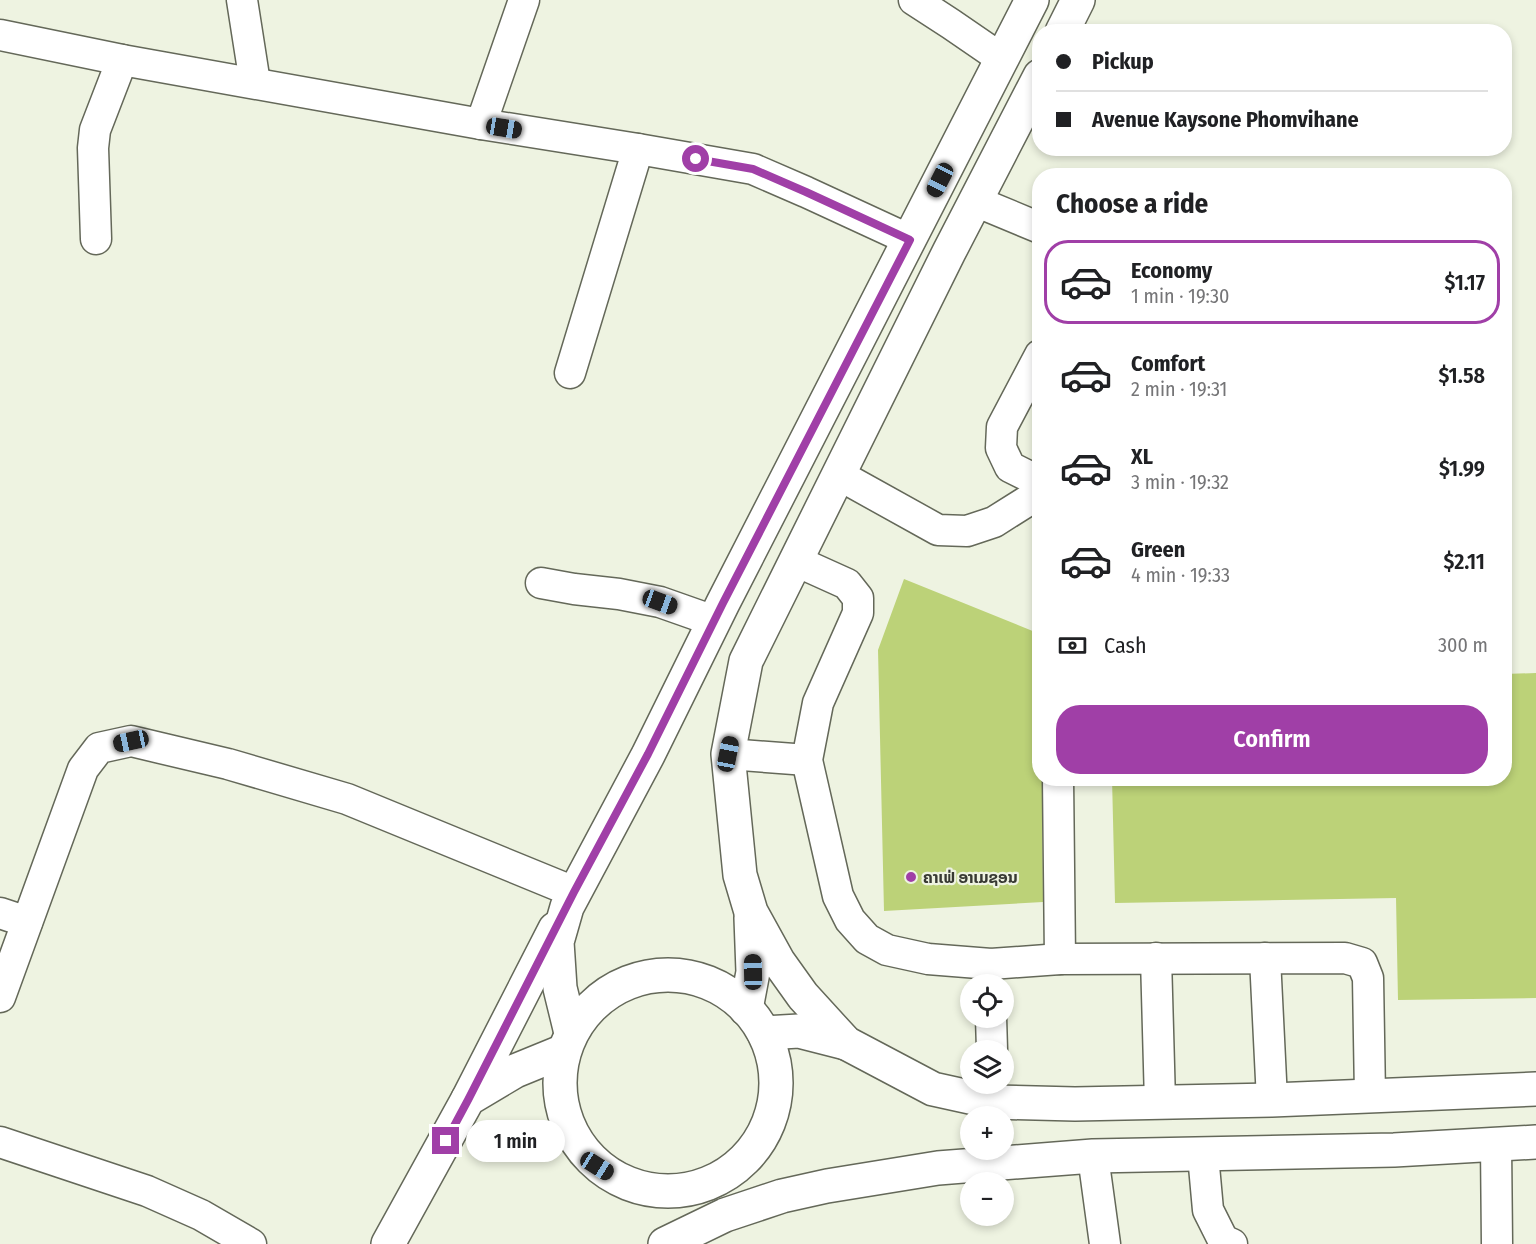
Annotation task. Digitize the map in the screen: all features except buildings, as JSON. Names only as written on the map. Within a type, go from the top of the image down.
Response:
[{"type":"highway","points":[[388,1244],[468,1100],[648,754],[1032,0]]},
{"type":"highway","points":[[1066,24],[1078,0]]},
{"type":"highway","points":[[846,1043],[802,996],[778,961],[751,912],[740,875],[728,754],[746,661],[1032,91]]},
{"type":"highway","points":[[468,1100],[567,1042],[589,1009],[611,991],[638,979],[668,975],[697,979],[724,991],[755,1021],[772,1054],[776,1077],[775,1100],[770,1121],[759,1141],[745,1159],[727,1174],[707,1184],[685,1190],[654,1191],[623,1182],[597,1166],[576,1142],[563,1113],[559,1082],[567,1042],[557,942],[571,899]]},
{"type":"highway","points":[[751,912],[755,1021]]},
{"type":"highway","points":[[755,1021],[846,1043],[933,1089],[960,1090]]},
{"type":"highway","points":[[1006,1094],[1076,1104],[1272,1100],[1536,1089]]},
{"type":"highway","points":[[665,1244],[725,1215],[782,1196],[938,1168],[1093,1156],[1394,1150],[1536,1142]]},
{"type":"highway","points":[[727,1174],[768,1185],[816,1189]]},
{"type":"highway","points":[[646,1244],[669,1218],[685,1190]]},
{"type":"street","points":[[242,0],[255,83]]},
{"type":"street","points":[[481,124],[524,0]]},
{"type":"street","points":[[914,0],[1002,59]]},
{"type":"street","points":[[0,35],[122,60],[481,124],[753,169],[910,240]]},
{"type":"street","points":[[96,239],[93,148],[95,130],[122,60]]},
{"type":"street","points":[[570,373],[638,149]]},
{"type":"street","points":[[975,201],[1032,225]]},
{"type":"street","points":[[1032,371],[1002,427],[1001,448],[1010,467],[1032,478]]},
{"type":"street","points":[[839,475],[938,530],[967,531],[994,522],[1032,498]]},
{"type":"street","points":[[796,561],[847,584],[858,598],[858,613],[818,703],[807,760],[838,896],[850,920],[867,939],[887,950],[991,974],[1060,959],[1345,957],[1362,963],[1368,978],[1370,1096]]},
{"type":"street","points":[[541,582],[660,602],[714,621]]},
{"type":"street","points":[[0,998],[14,918],[83,769],[99,748],[131,741],[228,764],[347,799],[571,899]]},
{"type":"street","points":[[728,754],[807,760]]},
{"type":"street","points":[[1058,786],[1060,959]]},
{"type":"street","points":[[1265,957],[1272,1100]]},
{"type":"street","points":[[1156,958],[1160,1102]]},
{"type":"street","points":[[0,1142],[147,1191],[201,1215],[251,1244]]},
{"type":"street","points":[[1496,1144],[1497,1244]]},
{"type":"street","points":[[1203,1155],[1208,1210],[1223,1240],[1232,1244]]},
{"type":"street","points":[[1093,1156],[1105,1244]]},
{"type":"place","name":"ຄາເຟ່ ອາເມຊອນ","points":[[911,877]]},
{"type":"route","points":[[446,1141],[648,754],[910,240],[753,169],[696,159]]}]
